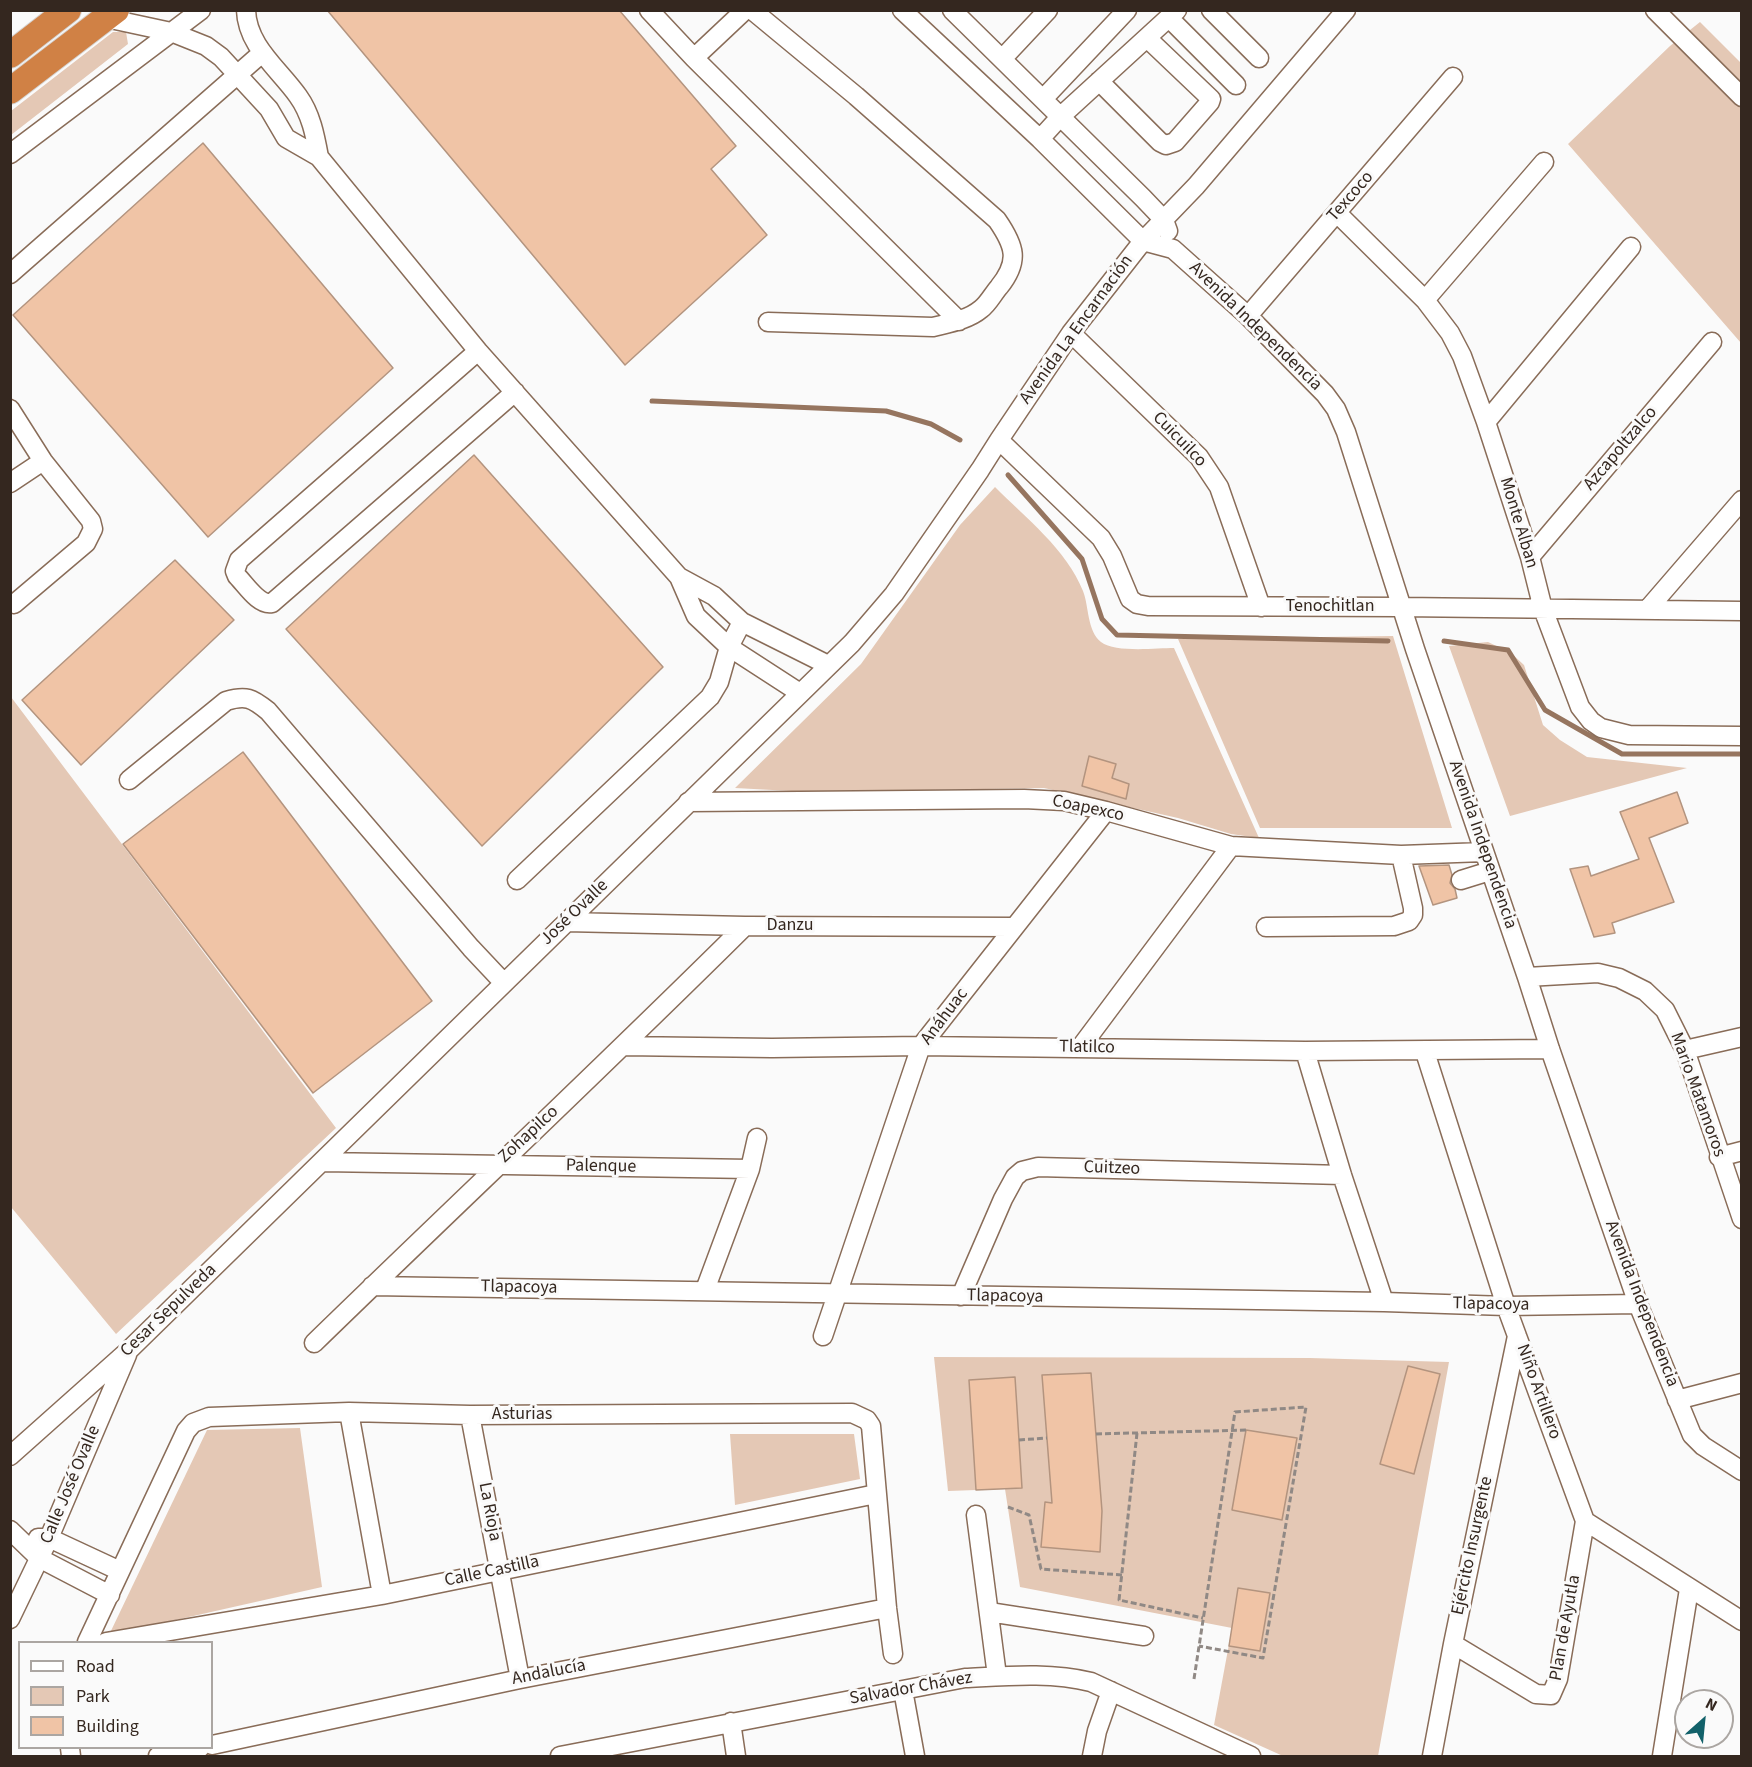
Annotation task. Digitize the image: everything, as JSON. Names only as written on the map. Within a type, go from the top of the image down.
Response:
[{"type":"highway","points":[[10,91],[111,14]]},
{"type":"highway","points":[[10,55],[52,16]]},
{"type":"street","points":[[10,154],[201,10]]},
{"type":"street","points":[[246,10],[250,33],[262,53],[299,97],[311,119],[319,157]]},
{"type":"street","points":[[649,10],[694,58],[959,321]]},
{"type":"street","points":[[694,58],[744,10]]},
{"type":"street","points":[[752,10],[856,96],[997,220],[1010,237],[1013,255],[1010,273],[981,309],[959,321],[933,327],[768,321]]},
{"type":"street","name":"Avenida Independencia","points":[[902,10],[1040,139],[1143,241],[1173,249],[1248,316],[1325,394],[1336,410],[1346,432],[1415,649],[1638,1304],[1686,1425],[1696,1441],[1742,1471]]},
{"type":"street","name":"Avenida Independencia","points":[[952,10],[1164,220],[1173,249]]},
{"type":"street","points":[[1002,59],[1048,10]]},
{"type":"street","points":[[1043,99],[1127,10]]},
{"type":"street","points":[[1211,10],[1259,58]]},
{"type":"street","name":"Avenida La Encarnación","points":[[828,665],[852,643],[894,594],[1071,333],[1143,241],[1164,220],[1346,10]]},
{"type":"street","points":[[1655,10],[1742,97]]},
{"type":"street","points":[[111,14],[171,32],[206,46],[221,57],[269,109],[286,138],[319,157],[478,351],[679,577],[696,616],[729,647],[800,693]]},
{"type":"street","points":[[1040,139],[1060,117],[1173,14],[1236,85]]},
{"type":"street","points":[[1099,81],[1160,142],[1166,145],[1174,142],[1211,99],[1148,39]]},
{"type":"street","points":[[10,274],[262,53]]},
{"type":"street","name":"Texcoco","points":[[1248,316],[1453,77]]},
{"type":"street","points":[[1425,300],[1544,162]]},
{"type":"street","name":"Monte Alban","points":[[1337,213],[1425,300],[1450,333],[1462,356],[1530,557],[1543,609],[1580,708],[1591,721],[1601,728],[1629,735],[1742,736]]},
{"type":"street","points":[[1486,422],[1631,247]]},
{"type":"street","name":"Cuicuilco","points":[[1071,333],[1199,457],[1219,487],[1261,607]]},
{"type":"street","name":"Azcapoltzalco","points":[[1530,557],[1712,342]]},
{"type":"street","points":[[478,351],[239,560],[235,571],[237,576],[262,601],[267,604],[272,603],[515,392]]},
{"type":"street","points":[[10,409],[43,461],[91,521],[93,529],[86,543],[14,604]]},
{"type":"street","name":"Tenochitlan","points":[[996,445],[1101,538],[1113,555],[1130,599],[1137,604],[1261,607],[1404,615],[1543,609],[1742,611]]},
{"type":"street","points":[[10,483],[43,461]]},
{"type":"street","points":[[1647,610],[1742,500]]},
{"type":"street","points":[[679,577],[714,596],[742,622],[828,665]]},
{"type":"street","points":[[517,880],[710,697],[719,682],[729,647],[742,622]]},
{"type":"street","name":"José Ovalle","points":[[323,1162],[503,982],[828,665]]},
{"type":"street","points":[[129,780],[226,701],[241,697],[256,702],[268,711],[471,948],[503,982]]},
{"type":"street","name":"Coapexco","points":[[688,802],[1024,799],[1064,801],[1231,846],[1401,855],[1484,852]]},
{"type":"street","name":"Anáhuac","points":[[823,1336],[921,1046],[1106,811]]},
{"type":"street","points":[[1080,1048],[1231,846]]},
{"type":"street","points":[[1266,927],[1394,926],[1409,921],[1413,915],[1413,908],[1401,855]]},
{"type":"street","points":[[1461,880],[1490,871]]},
{"type":"street","name":"Danzu","points":[[566,922],[745,926],[1014,927]]},
{"type":"street","name":"Zohapilco","points":[[314,1343],[496,1166],[624,1046],[745,926]]},
{"type":"street","name":"Mario Matamoros","points":[[1527,977],[1598,973],[1619,978],[1645,991],[1665,1010],[1685,1050],[1742,1219]]},
{"type":"street","points":[[1685,1050],[1742,1037]]},
{"type":"street","name":"Tlatilco","points":[[624,1046],[772,1048],[921,1046],[1425,1052],[1550,1049]]},
{"type":"street","points":[[1305,1051],[1342,1175],[1384,1302]]},
{"type":"street","name":"Niño Artillero","points":[[1425,1052],[1506,1306],[1585,1521]]},
{"type":"street","points":[[705,1290],[750,1169],[758,1138]]},
{"type":"street","points":[[1719,1156],[1742,1151]]},
{"type":"street","name":"Palenque","points":[[323,1162],[750,1169]]},
{"type":"street","name":"Cesar Sepulveda","points":[[10,1456],[129,1350],[323,1162]]},
{"type":"street","name":"Cuitzeo","points":[[961,1296],[1003,1199],[1015,1177],[1022,1171],[1038,1167],[1342,1175]]},
{"type":"street","name":"Tlapacoya","points":[[372,1286],[705,1290],[1506,1306],[1638,1304]]},
{"type":"street","name":"Ejército Insurgente","points":[[1432,1756],[1517,1336]]},
{"type":"street","name":"Calle José Ovalle","points":[[10,1619],[49,1538],[129,1350]]},
{"type":"street","points":[[1677,1400],[1742,1383]]},
{"type":"street","points":[[348,1412],[382,1595]]},
{"type":"street","name":"Asturias","points":[[120,1571],[186,1431],[193,1423],[209,1417],[348,1412],[470,1415],[852,1413],[867,1420],[871,1426],[876,1494]]},
{"type":"street","name":"La Rioja","points":[[470,1415],[520,1679]]},
{"type":"street","points":[[876,1494],[893,1654]]},
{"type":"street","name":"Calle Castilla","points":[[112,1641],[382,1595],[876,1494]]},
{"type":"street","points":[[976,1515],[997,1676]]},
{"type":"street","points":[[1585,1521],[1742,1621]]},
{"type":"street","name":"Plan de Ayutla","points":[[1453,1644],[1536,1694],[1551,1695],[1558,1679],[1585,1521]]},
{"type":"street","points":[[13,1534],[49,1538],[120,1571],[87,1641]]},
{"type":"street","points":[[13,1534],[39,1558],[110,1595]]},
{"type":"street","points":[[1662,1756],[1689,1589]]},
{"type":"street","name":"Andalucía","points":[[213,1745],[520,1679],[887,1608]]},
{"type":"street","points":[[989,1612],[1144,1636]]},
{"type":"street","name":"Salvador Chávez","points":[[560,1756],[965,1678],[1067,1676],[1091,1682],[1251,1756]]},
{"type":"street","points":[[903,1690],[915,1756]]},
{"type":"street","points":[[1092,1756],[1096,1731],[1111,1691]]},
{"type":"street","points":[[731,1722],[736,1756]]},
{"type":"street","points":[[158,1756],[195,1749]]},
{"type":"path","points":[[1194,1678],[1235,1412],[1306,1407],[1263,1658],[1199,1646]]},
{"type":"path","points":[[1096,1434],[1246,1430]]},
{"type":"path","points":[[1137,1433],[1119,1600],[1203,1618]]},
{"type":"path","points":[[1019,1440],[1047,1438]]},
{"type":"path","points":[[1008,1507],[1029,1515],[1041,1569],[1122,1575]]},
{"type":"green space","points":[[1700,22],[1741,63],[1741,343],[1568,144],[1670,46]]},
{"type":"green space","points":[[113,32],[126,32],[128,44],[11,135],[11,111]]},
{"type":"green space","points":[[995,487],[1044,535],[1067,562],[1083,591],[1093,632],[1101,642],[1126,649],[1174,648],[1259,838],[1231,834],[1178,818],[1044,788],[810,792],[735,788],[861,664],[960,525]]},
{"type":"green space","points":[[1393,636],[1452,828],[1260,828],[1178,639]]},
{"type":"green space","points":[[1488,642],[1511,653],[1524,665],[1543,725],[1560,740],[1587,757],[1687,768],[1510,816],[1449,646]]},
{"type":"green space","points":[[11,697],[336,1128],[116,1334],[11,1207]]},
{"type":"green space","points":[[934,1357],[1310,1358],[1449,1362],[1378,1756],[1283,1756],[1214,1725],[1232,1628],[1020,1587],[1005,1489],[948,1491]]},
{"type":"green space","points":[[300,1428],[322,1587],[109,1635],[207,1430]]},
{"type":"green space","points":[[730,1434],[854,1434],[860,1479],[735,1505]]},
{"type":"building","points":[[327,10],[619,10],[736,146],[711,169],[767,235],[625,365]]},
{"type":"building","points":[[203,143],[393,368],[208,537],[13,315]]},
{"type":"building","points":[[474,455],[663,667],[482,846],[286,629]]},
{"type":"building","points":[[175,560],[234,620],[81,765],[22,700]]},
{"type":"building","points":[[243,752],[432,1001],[313,1093],[123,844]]},
{"type":"building","points":[[1089,756],[1116,764],[1112,778],[1129,784],[1126,799],[1082,786]]},
{"type":"building","points":[[1677,792],[1688,823],[1649,838],[1674,902],[1612,923],[1615,933],[1594,937],[1570,869],[1588,866],[1591,876],[1639,859],[1620,812]]},
{"type":"building","points":[[1449,865],[1452,875],[1450,883],[1455,889],[1457,898],[1433,905],[1419,866]]},
{"type":"building","points":[[1408,1366],[1440,1374],[1414,1474],[1380,1464]]},
{"type":"building","points":[[1091,1373],[1102,1511],[1100,1552],[1041,1547],[1045,1502],[1052,1503],[1042,1375]]},
{"type":"building","points":[[1015,1377],[1022,1488],[976,1490],[969,1380]]},
{"type":"building","points":[[1246,1430],[1297,1438],[1282,1520],[1232,1510]]},
{"type":"building","points":[[1238,1588],[1270,1593],[1260,1651],[1229,1646]]},
{"type":"waterway","points":[[652,401],[886,411],[931,424],[960,440]]},
{"type":"waterway","points":[[1008,475],[1082,559],[1102,619],[1117,635],[1388,641]]},
{"type":"waterway","points":[[1444,641],[1508,650],[1545,710],[1622,754],[1742,754]]}]
